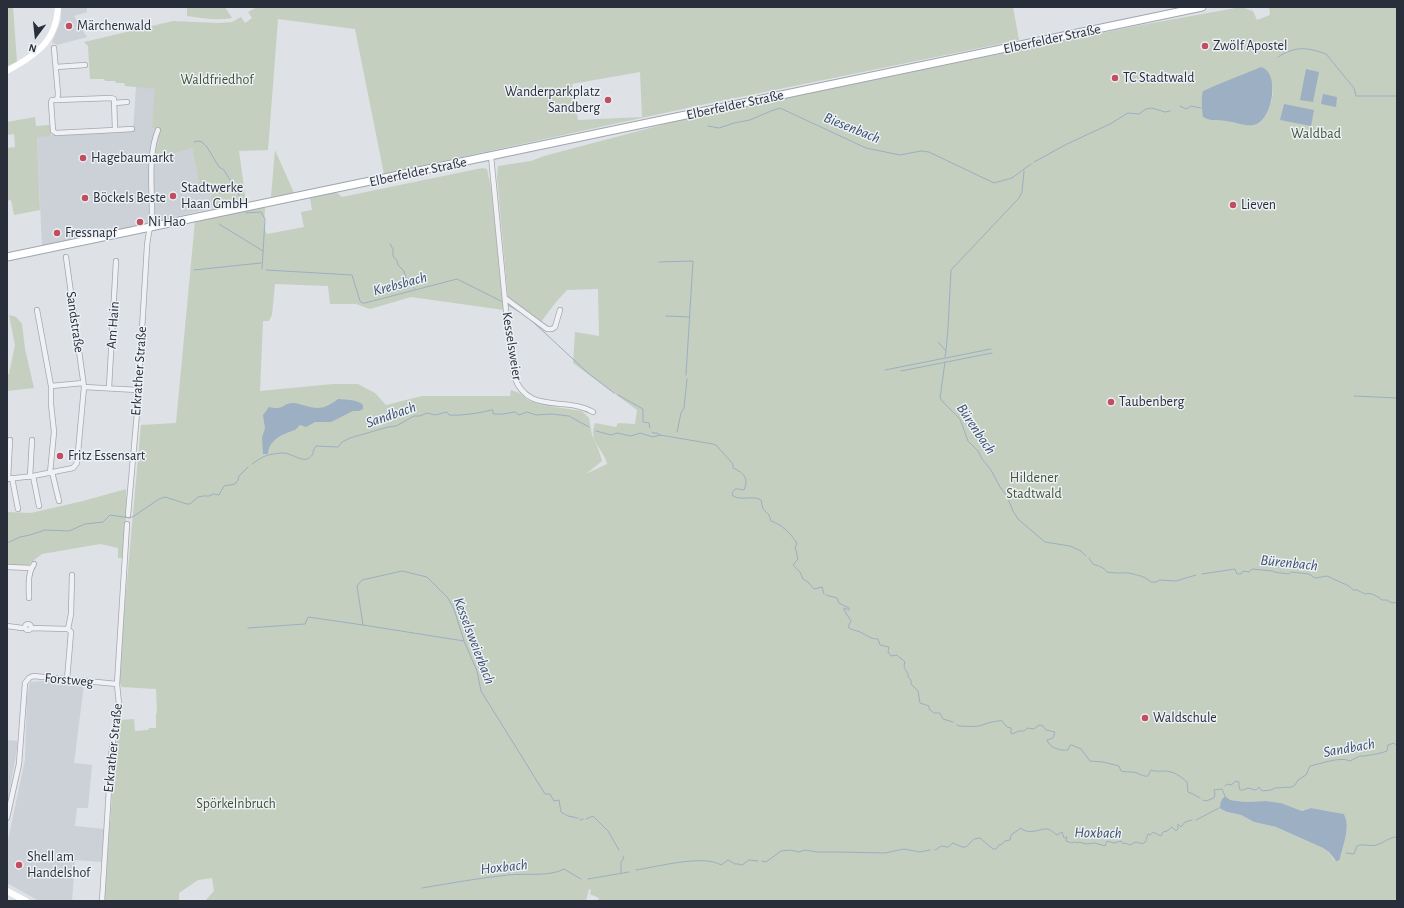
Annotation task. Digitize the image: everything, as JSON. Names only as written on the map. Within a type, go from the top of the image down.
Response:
[{"type":"main road","points":[[7,71],[33,55],[45,43],[54,28],[58,7]]},
{"type":"main road","name":"Elberfelder Straße","points":[[7,257],[1202,7]]},
{"type":"main road","points":[[7,891],[26,901]]},
{"type":"street","points":[[54,48],[58,94],[57,100]]},
{"type":"street","points":[[56,67],[85,65]]},
{"type":"street","points":[[115,130],[114,99],[52,100],[51,102],[53,131],[56,133],[115,130],[132,129]]},
{"type":"street","points":[[114,103],[128,102]]},
{"type":"street","name":"Erkrather Straße","points":[[128,515],[138,390],[146,246],[152,212],[152,157],[154,142],[158,130]]},
{"type":"street","name":"Kesselsweier","points":[[491,156],[505,298],[516,384],[521,390],[535,400],[579,406],[592,412]]},
{"type":"street","name":"Sandstraße","points":[[51,473],[73,468],[77,464],[84,385],[66,258]]},
{"type":"street","name":"Am Hain","points":[[109,388],[116,261]]},
{"type":"street","name":"Kesselsweier","points":[[505,298],[529,314],[547,329],[552,329],[555,327],[560,310]]},
{"type":"street","points":[[37,310],[51,386],[54,432],[51,473],[60,502]]},
{"type":"street","points":[[51,386],[84,385],[138,390]]},
{"type":"street","points":[[10,440],[9,479],[18,509]]},
{"type":"street","points":[[32,440],[31,476],[40,506]]},
{"type":"street","points":[[9,479],[51,473]]},
{"type":"street","name":"Erkrather Straße","points":[[102,901],[111,758],[119,704],[117,684],[127,524]]},
{"type":"street","points":[[7,567],[33,566],[29,577],[29,598]]},
{"type":"street","points":[[67,680],[71,632],[68,629],[71,614],[72,575]]},
{"type":"street","points":[[7,626],[22,628]]},
{"type":"street","points":[[31,628],[68,629]]},
{"type":"street","name":"Forstweg","points":[[9,799],[19,764],[25,683],[28,678],[32,676],[117,684]]},
{"type":"street","points":[[7,818],[9,799]]},
{"type":"shaded area","name":"Märchenwald","points":[[61,7],[87,7],[87,12],[74,16],[87,37],[57,45],[52,42],[61,20]]},
{"type":"shaded area","points":[[136,87],[156,88],[152,128],[160,131],[170,155],[192,148],[200,188],[209,186],[213,208],[42,247],[37,136],[133,131]]},
{"type":"shaded area","points":[[43,681],[84,684],[74,763],[92,765],[88,808],[77,808],[75,826],[104,829],[102,862],[75,860],[72,901],[39,901],[7,883],[7,845],[25,760],[27,697],[30,682]]},
{"type":"shaded area","points":[[7,740],[17,741],[17,749],[7,805]]},
{"type":"green space","points":[[7,7],[13,7],[17,62],[7,66]]},
{"type":"green space","points":[[187,7],[225,7],[232,18],[215,19],[187,16]]},
{"type":"green space","name":"Waldfriedhof","points":[[257,7],[1013,7],[1019,40],[701,105],[384,174],[355,29],[278,19],[268,150],[239,151],[246,202],[213,208],[209,186],[200,188],[192,148],[170,155],[155,155],[160,131],[152,128],[155,89],[125,86],[124,83],[105,81],[104,79],[90,79],[88,46],[84,42],[173,21],[219,23],[232,22],[241,17],[245,23],[252,18],[248,12]],"holes":[[[640,72],[642,117],[578,120],[572,84]]]},
{"type":"green space","name":"Hildener Stadtwald","points":[[1241,7],[1253,11],[1257,20],[1270,15],[1269,7],[1397,7],[1397,901],[598,901],[599,898],[590,894],[591,890],[589,889],[586,901],[205,901],[214,891],[212,878],[198,880],[179,893],[179,901],[104,901],[118,720],[134,719],[135,731],[156,728],[156,689],[122,687],[118,681],[141,425],[176,423],[195,221],[265,207],[264,228],[267,234],[304,227],[301,212],[312,210],[310,198],[336,192],[342,197],[482,168],[487,169],[491,188],[504,310],[411,297],[370,309],[356,304],[330,304],[328,286],[275,284],[272,315],[269,321],[263,321],[260,391],[333,384],[358,384],[375,393],[386,405],[422,396],[510,396],[511,390],[519,393],[528,400],[541,405],[582,411],[589,418],[592,435],[602,461],[586,474],[607,464],[594,437],[593,431],[595,423],[616,427],[618,423],[635,424],[637,410],[573,363],[575,332],[599,336],[598,289],[567,290],[541,322],[508,299],[497,177],[498,166],[531,161],[544,156],[688,118],[1136,26]],"holes":[[[1259,68],[1268,73],[1273,90],[1272,100],[1262,121],[1258,124],[1246,125],[1223,120],[1210,120],[1203,117],[1202,97],[1205,90]],[[1226,796],[1228,800],[1245,802],[1266,801],[1281,803],[1302,811],[1311,808],[1344,814],[1347,830],[1340,859],[1334,860],[1329,852],[1323,848],[1276,827],[1254,822],[1241,815],[1221,809],[1223,797]]]},
{"type":"green space","points":[[35,117],[36,126],[50,125],[51,136],[37,137],[40,210],[14,215],[11,200],[7,201],[7,148],[15,147],[14,134],[7,135],[7,122]]},
{"type":"green space","points":[[275,150],[294,193],[271,197]]},
{"type":"green space","points":[[9,315],[16,317],[22,324],[25,349],[34,388],[7,391],[7,375],[9,374],[15,345]]},
{"type":"green space","points":[[126,489],[127,508],[122,558],[118,558],[118,548],[100,544],[42,554],[30,563],[28,569],[7,570],[7,512],[31,513]]},
{"type":"water","points":[[1261,67],[1267,71],[1271,77],[1272,85],[1270,104],[1263,120],[1257,124],[1250,125],[1203,117],[1203,91]]},
{"type":"water","points":[[1306,69],[1319,72],[1313,102],[1300,100]]},
{"type":"water","points":[[1323,94],[1337,97],[1336,107],[1321,104]]},
{"type":"water","points":[[1284,104],[1314,110],[1311,126],[1280,120]]},
{"type":"water","points":[[338,399],[351,400],[361,403],[363,405],[363,409],[353,411],[331,422],[315,422],[306,427],[300,425],[295,430],[290,431],[278,438],[270,446],[268,454],[263,454],[262,438],[265,428],[263,415],[269,407],[278,408],[293,403],[319,408]]},
{"type":"water","points":[[1225,796],[1230,800],[1245,802],[1266,801],[1281,803],[1302,811],[1311,808],[1344,814],[1347,830],[1340,859],[1336,861],[1329,852],[1323,848],[1276,827],[1254,822],[1241,815],[1221,809],[1221,802]]},
{"type":"waterway","name":"Biesenbach","points":[[1278,57],[1284,53],[1296,49],[1307,49],[1326,54],[1354,88],[1356,96],[1397,96]]},
{"type":"waterway","name":"Biesenbach","points":[[1180,106],[1186,109],[1191,106],[1201,108]]},
{"type":"waterway","name":"Biesenbach","points":[[708,126],[719,128],[750,120],[780,108],[866,148],[900,155],[921,151],[929,152],[994,183],[1012,178],[1031,164]]},
{"type":"waterway","name":"Biesenbach","points":[[1034,162],[1067,144],[1110,124],[1128,113],[1139,114],[1146,109],[1152,108],[1165,112],[1170,111]]},
{"type":"waterway","name":"Krebsbach","points":[[194,142],[202,142],[207,147],[219,167],[224,170],[242,200]]},
{"type":"waterway","points":[[946,351],[951,270],[1019,198],[1022,192],[1024,171]]},
{"type":"waterway","name":"Krebsbach","points":[[246,213],[261,212],[265,219],[262,269]]},
{"type":"waterway","points":[[219,224],[263,251]]},
{"type":"waterway","points":[[390,244],[393,249],[393,256],[398,265],[404,271],[406,278],[415,289]]},
{"type":"waterway","points":[[659,262],[693,261],[686,375]]},
{"type":"waterway","points":[[194,270],[261,263]]},
{"type":"waterway","name":"Krebsbach","points":[[266,270],[352,275],[360,301],[362,303],[457,279],[503,302]]},
{"type":"waterway","name":"Krebsbach","points":[[508,305],[525,315]]},
{"type":"waterway","points":[[666,316],[689,317]]},
{"type":"waterway","name":"Krebsbach","points":[[532,321],[588,373],[614,393]]},
{"type":"waterway","name":"Bürenbach","points":[[938,342],[946,351],[945,357]]},
{"type":"waterway","points":[[885,370],[991,349]]},
{"type":"waterway","name":"Bürenbach","points":[[901,371],[992,353]]},
{"type":"waterway","name":"Bürenbach","points":[[945,362],[940,398],[960,419],[968,441],[978,451],[982,459],[991,470],[1000,487],[1007,496],[1013,511],[1019,520],[1045,542],[1070,546],[1081,551],[1086,556]]},
{"type":"waterway","points":[[677,432],[681,413],[684,408],[687,379]]},
{"type":"waterway","name":"Krebsbach","points":[[618,395],[643,409],[643,422],[649,423],[650,428]]},
{"type":"waterway","points":[[1354,396],[1397,398]]},
{"type":"waterway","name":"Sandbach","points":[[252,464],[265,456],[281,453],[286,453],[302,459],[310,458],[316,446],[338,447],[342,442],[350,438],[396,426],[414,416],[420,416],[427,413],[435,415],[447,412],[449,415],[459,415],[493,410],[493,414],[515,412],[519,415],[527,412],[536,415],[552,414],[569,416],[589,427]]},
{"type":"waterway","name":"Sandbach","points":[[596,431],[611,435],[617,433],[631,436],[640,433],[653,437],[660,435],[716,445],[733,464],[733,468],[743,474],[746,479],[744,490],[735,490],[732,493],[733,496],[761,500],[763,509],[769,515],[771,521],[779,524],[786,530],[797,544],[795,547],[798,559],[793,565],[800,572],[803,579],[814,589],[822,587],[824,594]]},
{"type":"waterway","name":"Sandbach","points":[[652,432],[660,435]]},
{"type":"waterway","name":"Sandbach","points":[[7,543],[20,537],[45,530],[69,531],[85,524],[103,522],[110,515],[130,518],[159,499],[165,497],[190,504],[198,497],[213,494],[219,495],[224,486],[235,484],[239,476],[248,467]]},
{"type":"waterway","name":"Bürenbach","points":[[1089,558],[1093,564],[1103,568],[1107,572],[1130,573],[1144,577],[1151,582],[1157,582],[1159,580],[1176,581],[1196,575]]},
{"type":"waterway","name":"Bürenbach","points":[[1202,574],[1235,569],[1237,574],[1241,574],[1243,571],[1249,572],[1252,569],[1289,574],[1291,572],[1309,574],[1315,578],[1327,576],[1349,586],[1353,590],[1357,590],[1365,594],[1372,594],[1382,600],[1387,600],[1392,603],[1397,602]]},
{"type":"waterway","name":"Kesselsweierbach","points":[[248,628],[305,624],[308,617],[363,625],[357,586],[362,580],[402,571],[427,577],[448,598],[454,609],[464,641],[477,671],[481,691],[545,794],[550,794],[554,801],[559,800],[561,812],[568,816],[578,818]]},
{"type":"waterway","name":"Sandbach","points":[[826,595],[837,598],[839,603],[849,608],[849,610],[844,608],[851,621],[848,627],[849,628],[871,638],[878,639],[880,645],[889,647],[888,652],[891,656],[897,655],[905,662],[904,667],[908,677],[911,680],[911,684],[918,691],[920,703],[929,706],[929,709],[934,713],[940,713],[943,719],[953,722]]},
{"type":"waterway","points":[[363,625],[464,641]]},
{"type":"waterway","name":"Sandbach","points":[[957,725],[979,726],[1001,720],[1007,727],[1011,728],[1012,734],[1019,731],[1024,731],[1028,728],[1034,729],[1039,725],[1043,726],[1046,730],[1055,732],[1053,738],[1047,740],[1050,745],[1056,748],[1068,750],[1070,745],[1072,745],[1081,749],[1090,761],[1103,762],[1119,766],[1121,771],[1125,772],[1134,772],[1144,776],[1148,776],[1151,770],[1168,771],[1174,773],[1187,782],[1188,792],[1200,798]]},
{"type":"waterway","name":"Sandbach","points":[[1225,786],[1227,784],[1231,785],[1236,781],[1239,782],[1240,790],[1248,788],[1256,790],[1259,787],[1262,791],[1275,788],[1292,787],[1298,780],[1306,775],[1310,766],[1341,759],[1350,761],[1360,756],[1373,755],[1387,751],[1388,745],[1394,743],[1397,746]]},
{"type":"waterway","name":"Sandbach","points":[[1203,800],[1206,801],[1214,798],[1214,790],[1222,789],[1225,796]]},
{"type":"waterway","name":"Hoxbach","points":[[1196,820],[1221,807]]},
{"type":"waterway","name":"Kesselsweierbach","points":[[586,819],[593,816],[608,831],[619,850]]},
{"type":"waterway","name":"Hoxbach","points":[[935,850],[941,846],[948,847],[953,843],[966,847],[974,839],[980,838],[993,849],[996,849],[1005,841],[1010,840],[1011,835],[1021,828],[1031,832],[1048,829],[1057,835],[1062,832],[1064,838],[1067,837],[1066,841],[1072,843],[1095,843],[1105,846],[1107,841],[1114,843],[1121,841],[1123,844],[1125,843],[1130,845],[1136,842],[1144,843],[1148,834],[1150,835],[1153,832],[1161,836],[1163,832],[1172,827],[1176,831],[1178,829],[1178,824],[1181,827],[1185,822],[1192,820]]},
{"type":"waterway","name":"Hoxbach","points":[[1346,853],[1354,854],[1357,846],[1360,845],[1376,845],[1391,838],[1397,837]]},
{"type":"waterway","name":"Hoxbach","points":[[762,861],[766,862],[781,851],[790,850],[799,852],[805,850],[817,852],[885,853],[904,849],[920,852],[930,850]]},
{"type":"waterway","name":"Kesselsweierbach","points":[[621,873],[621,862],[624,858],[623,856]]},
{"type":"waterway","name":"Hoxbach","points":[[636,870],[692,861],[713,862],[721,865],[728,860],[735,864],[742,865],[749,860],[758,861]]},
{"type":"waterway","name":"Hoxbach","points":[[422,888],[497,876],[552,873],[564,869],[581,879]]},
{"type":"waterway","name":"Hoxbach","points":[[588,879],[629,872]]},
{"type":"place","name":"Märchenwald","points":[[69,26]]},
{"type":"place","name":"Zwölf Apostel","points":[[1205,46]]},
{"type":"place","name":"TC Stadtwald","points":[[1115,78]]},
{"type":"place","name":"Wanderparkplatz Sandberg","points":[[608,100]]},
{"type":"place","name":"Hagebaumarkt","points":[[83,158]]},
{"type":"place","name":"Stadtwerke Haan GmbH","points":[[173,196]]},
{"type":"place","name":"Böckels Beste","points":[[85,198]]},
{"type":"place","name":"Lieven","points":[[1233,205]]},
{"type":"place","name":"Ni Hao","points":[[140,222]]},
{"type":"place","name":"Fressnapf","points":[[57,233]]},
{"type":"place","name":"Taubenberg","points":[[1111,402]]},
{"type":"place","name":"Fritz Essensart","points":[[60,456]]},
{"type":"place","name":"Waldschule","points":[[1145,718]]},
{"type":"place","name":"Shell am Handelshof","points":[[19,865]]},
{"type":"park label","name":"Waldbad","points":[[1316,134]]},
{"type":"park label","name":"Spörkelnbruch","points":[[236,804]]}]
